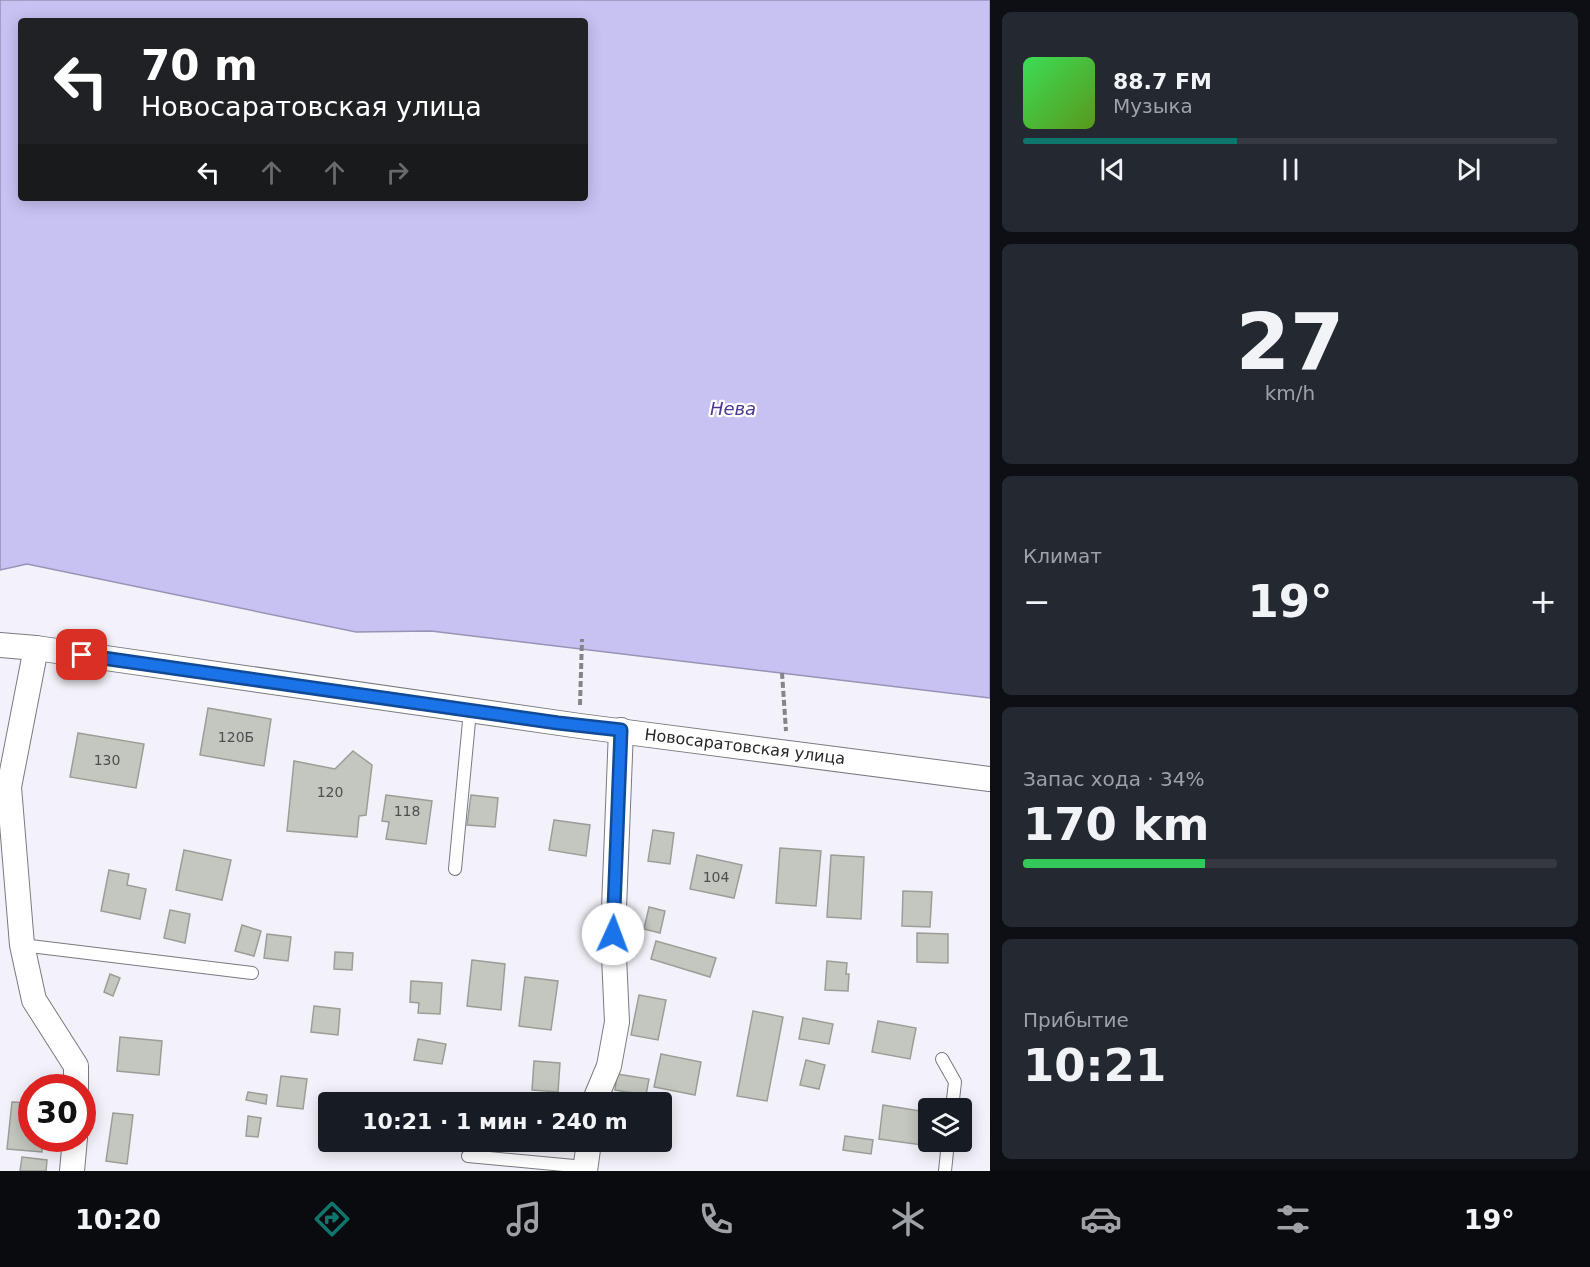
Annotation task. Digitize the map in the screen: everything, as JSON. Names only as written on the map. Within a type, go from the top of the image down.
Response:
[{"type":"street","name":"Новосаратовская улица","points":[[0,645],[36,648],[580,726],[990,779]]},
{"type":"street","points":[[36,648],[9,787],[22,945],[34,1000],[76,1066],[76,1074]]},
{"type":"street","points":[[598,1092],[609,1066],[617,1022],[613,934],[621,730]]},
{"type":"street","points":[[72,1171],[74,1152]]},
{"type":"street","points":[[585,1169],[588,1152]]},
{"type":"lane","points":[[455,869],[470,711]]},
{"type":"lane","points":[[22,945],[252,973]]},
{"type":"lane","points":[[942,1059],[955,1082],[953,1098]]},
{"type":"lane","points":[[945,1171],[947,1152]]},
{"type":"lane","points":[[468,1156],[585,1169]]},
{"type":"path","points":[[580,726],[582,639]]},
{"type":"path","points":[[782,674],[788,752]]},
{"type":"water","name":"Нева","points":[[0,0],[990,0],[990,698],[431,631],[356,632],[27,564],[0,570]]},
{"type":"building","points":[[208,708],[271,719],[264,766],[200,755]]},
{"type":"building","points":[[78,733],[144,744],[136,788],[70,777]]},
{"type":"building","points":[[353,751],[372,765],[366,815],[359,816],[357,837],[287,831],[294,761],[335,769]]},
{"type":"building","points":[[386,795],[432,801],[426,844],[386,839],[389,822],[382,821]]},
{"type":"building","points":[[471,795],[498,798],[495,827],[467,825]]},
{"type":"building","points":[[554,820],[590,825],[586,856],[549,850]]},
{"type":"building","points":[[653,830],[674,833],[670,864],[648,861]]},
{"type":"building","points":[[780,848],[821,851],[816,906],[776,903]]},
{"type":"building","points":[[184,850],[231,860],[222,900],[176,890]]},
{"type":"building","points":[[697,855],[742,865],[734,898],[690,889]]},
{"type":"building","points":[[831,855],[864,857],[861,919],[827,917]]},
{"type":"building","points":[[109,870],[129,874],[127,885],[146,889],[140,919],[101,911]]},
{"type":"building","points":[[903,891],[932,892],[930,927],[902,926]]},
{"type":"building","points":[[649,907],[665,911],[660,933],[644,929]]},
{"type":"building","points":[[170,910],[190,914],[185,943],[164,938]]},
{"type":"building","points":[[242,925],[261,931],[254,956],[235,951]]},
{"type":"building","points":[[917,933],[948,934],[948,963],[917,962]]},
{"type":"building","points":[[267,934],[291,937],[288,961],[264,958]]},
{"type":"building","points":[[656,941],[716,958],[710,977],[651,959]]},
{"type":"building","points":[[335,952],[353,953],[352,970],[334,969]]},
{"type":"building","points":[[472,960],[505,964],[501,1010],[467,1006]]},
{"type":"building","points":[[827,961],[847,963],[848,991],[825,990]]},
{"type":"building","points":[[110,974],[120,978],[113,996],[104,992]]},
{"type":"building","points":[[525,977],[558,981],[551,1030],[519,1026]]},
{"type":"building","points":[[411,981],[442,983],[440,1014],[418,1013],[419,1003],[410,1002]]},
{"type":"building","points":[[639,995],[666,1000],[658,1040],[631,1035]]},
{"type":"building","points":[[314,1006],[340,1009],[338,1035],[311,1032]]},
{"type":"building","points":[[753,1011],[783,1017],[767,1101],[737,1096]]},
{"type":"building","points":[[803,1018],[833,1024],[829,1044],[799,1039]]},
{"type":"building","points":[[878,1021],[916,1028],[910,1059],[872,1052]]},
{"type":"building","points":[[120,1037],[162,1041],[159,1075],[117,1071]]},
{"type":"building","points":[[418,1039],[446,1044],[442,1064],[414,1060]]},
{"type":"building","points":[[661,1054],[701,1062],[695,1095],[654,1087]]},
{"type":"building","points":[[806,1060],[825,1065],[819,1089],[800,1085]]},
{"type":"building","points":[[534,1061],[560,1063],[558,1092],[532,1090]]},
{"type":"building","points":[[617,1074],[649,1079],[647,1092],[615,1090]]},
{"type":"building","points":[[281,1076],[307,1079],[303,1109],[277,1106]]},
{"type":"building","points":[[248,1092],[267,1095],[266,1104],[246,1100]]},
{"type":"building","points":[[12,1102],[18,1102],[18,1150],[7,1149]]},
{"type":"building","points":[[883,1105],[918,1111],[918,1144],[879,1139]]},
{"type":"building","points":[[113,1113],[133,1115],[127,1164],[106,1161]]},
{"type":"building","points":[[248,1116],[261,1118],[258,1137],[246,1136]]},
{"type":"building","points":[[845,1136],[873,1140],[871,1154],[843,1150]]},
{"type":"building","points":[[22,1157],[47,1160],[46,1171],[20,1171]]},
{"type":"route","points":[[82,655],[621,730],[613,934]]}]
